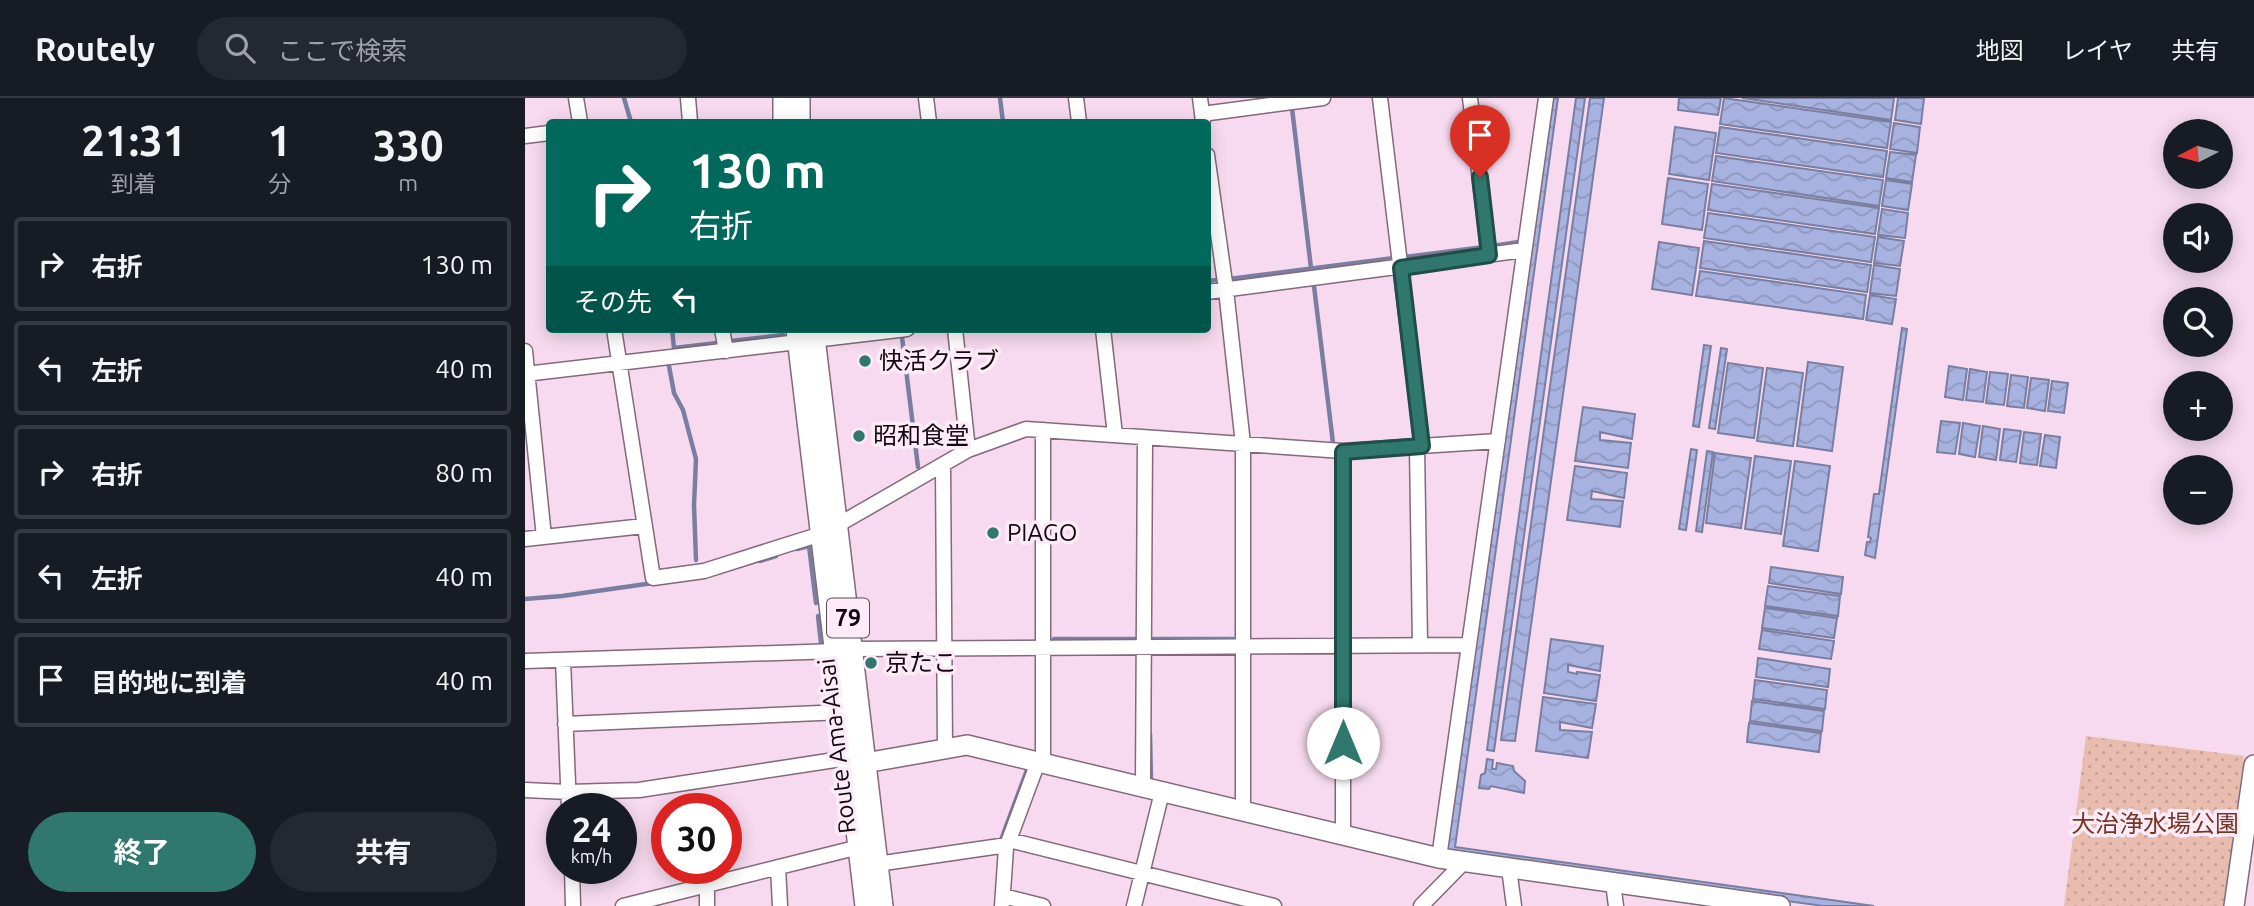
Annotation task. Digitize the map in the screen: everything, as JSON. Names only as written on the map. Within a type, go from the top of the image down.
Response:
[{"type":"main road","points":[[784,98],[784,119]]},
{"type":"main road","points":[[799,98],[799,119]]},
{"type":"main road","name":"Route Ama-Aisai","points":[[806,335],[857,761],[877,864],[882,906]]},
{"type":"main road","name":"Route Ama-Aisai","points":[[843,650],[843,712],[857,761],[859,847],[866,906]]},
{"type":"street","points":[[576,98],[580,119]]},
{"type":"street","points":[[688,98],[690,119]]},
{"type":"street","points":[[926,98],[929,119]]},
{"type":"street","points":[[1076,98],[1079,119]]},
{"type":"street","points":[[1200,98],[1203,118],[1323,98]]},
{"type":"street","points":[[1380,98],[1419,446],[1420,645]]},
{"type":"street","points":[[1470,98],[1489,255]]},
{"type":"street","points":[[1440,858],[1546,98]]},
{"type":"street","points":[[525,136],[546,133]]},
{"type":"street","points":[[1211,183],[1243,444],[1243,811]]},
{"type":"street","points":[[1211,292],[1524,250]]},
{"type":"street","points":[[615,333],[653,578],[704,571],[829,530],[968,450],[1026,429],[1343,452],[1498,441]]},
{"type":"street","points":[[723,333],[726,351]]},
{"type":"street","points":[[526,374],[726,351],[806,335],[840,333]]},
{"type":"street","points":[[955,333],[968,450]]},
{"type":"street","points":[[1103,333],[1115,435]]},
{"type":"street","points":[[525,351],[544,537]]},
{"type":"street","points":[[1043,430],[1044,647],[1040,763],[1008,843],[1003,901],[1043,906]]},
{"type":"street","points":[[1134,906],[1142,874],[1152,789],[1144,647],[1145,438]]},
{"type":"street","points":[[1343,452],[1343,835]]},
{"type":"street","points":[[943,465],[945,749]]},
{"type":"street","points":[[525,539],[644,526]]},
{"type":"street","points":[[525,662],[944,648],[1469,645]]},
{"type":"street","points":[[563,660],[568,792]]},
{"type":"street","points":[[565,724],[843,712]]},
{"type":"street","points":[[525,789],[568,792],[639,790],[967,745],[1440,858],[1612,883],[1717,902],[1780,906]]},
{"type":"street","points":[[2234,906],[2254,765]]},
{"type":"street","points":[[877,864],[1008,843],[1273,906]]},
{"type":"street","points":[[623,906],[859,847]]},
{"type":"street","points":[[1421,906],[1464,862]]},
{"type":"street","points":[[778,867],[780,906]]},
{"type":"street","points":[[1509,868],[1514,906]]},
{"type":"street","points":[[1612,883],[1616,906]]},
{"type":"street","points":[[572,884],[573,906]]},
{"type":"street","points":[[707,885],[708,906]]},
{"type":"green space","name":"大治浄水場公園","points":[[2086,736],[2244,756],[2224,906],[2064,906]]},
{"type":"water","points":[[1551,98],[1558,98],[1455,847],[1874,906],[1823,906],[1447,853]]},
{"type":"water","points":[[1576,98],[1585,98],[1494,751],[1487,750]]},
{"type":"water","points":[[1590,98],[1604,98],[1515,741],[1501,740]]},
{"type":"water","points":[[1679,98],[1721,98],[1718,115],[1678,110]]},
{"type":"water","points":[[1724,98],[1891,122],[1887,148],[1720,124]]},
{"type":"water","points":[[1742,98],[1894,98],[1891,120]]},
{"type":"water","points":[[1898,98],[1924,98],[1921,124],[1895,120]]},
{"type":"water","points":[[1894,123],[1920,127],[1917,153],[1890,149]]},
{"type":"water","points":[[1675,127],[1716,133],[1709,180],[1669,174]]},
{"type":"water","points":[[1720,127],[1887,151],[1883,177],[1716,153]]},
{"type":"water","points":[[1890,152],[1916,155],[1912,182],[1886,178]]},
{"type":"water","points":[[1716,156],[1883,180],[1879,206],[1712,181]]},
{"type":"water","points":[[1668,178],[1708,184],[1702,230],[1662,224]]},
{"type":"water","points":[[1886,180],[1912,184],[1908,210],[1882,206]]},
{"type":"water","points":[[1712,184],[1879,208],[1875,234],[1708,210]]},
{"type":"water","points":[[1882,209],[1908,213],[1905,238],[1878,235]]},
{"type":"water","points":[[1708,213],[1875,237],[1871,262],[1704,238]]},
{"type":"water","points":[[1878,237],[1904,241],[1900,266],[1874,263]]},
{"type":"water","points":[[1704,241],[1871,265],[1867,292],[1700,268]]},
{"type":"water","points":[[1659,242],[1699,248],[1692,295],[1652,289]]},
{"type":"water","points":[[1874,265],[1900,269],[1896,296],[1870,293]]},
{"type":"water","points":[[1700,271],[1866,295],[1863,319],[1696,296]]},
{"type":"water","points":[[1870,295],[1896,299],[1892,324],[1866,320]]},
{"type":"water","points":[[1902,328],[1907,329],[1875,558],[1865,555],[1867,542],[1870,542],[1871,538],[1868,537],[1874,494],[1879,494]]},
{"type":"water","points":[[1704,345],[1711,346],[1699,427],[1693,426]]},
{"type":"water","points":[[1721,348],[1727,349],[1715,429],[1709,428]]},
{"type":"water","points":[[1808,362],[1843,367],[1832,451],[1797,446]]},
{"type":"water","points":[[1728,363],[1763,368],[1754,438],[1718,433]]},
{"type":"water","points":[[1949,366],[1967,369],[1963,400],[1945,397]]},
{"type":"water","points":[[1767,368],[1803,373],[1793,446],[1757,441]]},
{"type":"water","points":[[1970,369],[1987,372],[1983,402],[1966,400]]},
{"type":"water","points":[[1990,372],[2008,374],[2004,405],[1986,403]]},
{"type":"water","points":[[2011,375],[2028,377],[2024,408],[2007,406]]},
{"type":"water","points":[[2031,378],[2049,380],[2045,411],[2027,408]]},
{"type":"water","points":[[2052,381],[2068,383],[2064,413],[2048,411]]},
{"type":"water","points":[[1583,407],[1635,414],[1632,439],[1600,432],[1600,440],[1631,443],[1628,468],[1575,461]]},
{"type":"water","points":[[1941,421],[1960,423],[1955,454],[1937,452]]},
{"type":"water","points":[[1963,423],[1980,426],[1975,457],[1959,454]]},
{"type":"water","points":[[1983,426],[2000,429],[1996,460],[1979,457]]},
{"type":"water","points":[[2004,429],[2021,431],[2016,462],[2000,460]]},
{"type":"water","points":[[2024,432],[2041,434],[2037,465],[2020,463]]},
{"type":"water","points":[[2045,435],[2060,437],[2056,468],[2040,466]]},
{"type":"water","points":[[1691,449],[1697,450],[1686,530],[1679,529]]},
{"type":"water","points":[[1707,451],[1713,452],[1702,532],[1696,531]]},
{"type":"water","points":[[1715,453],[1751,458],[1741,528],[1706,523]]},
{"type":"water","points":[[1755,456],[1791,461],[1781,534],[1745,529]]},
{"type":"water","points":[[1795,461],[1830,466],[1818,551],[1783,546]]},
{"type":"water","points":[[1575,466],[1627,473],[1624,498],[1592,491],[1591,499],[1623,501],[1620,527],[1567,520]]},
{"type":"water","points":[[1771,567],[1843,577],[1841,594],[1769,583]]},
{"type":"water","points":[[1768,586],[1840,596],[1838,616],[1765,606]]},
{"type":"water","points":[[1765,608],[1837,618],[1834,638],[1762,628]]},
{"type":"water","points":[[1762,630],[1834,641],[1831,659],[1759,649]]},
{"type":"water","points":[[1551,639],[1603,646],[1600,671],[1568,665],[1568,672],[1600,675],[1596,701],[1544,693]]},
{"type":"water","points":[[1758,658],[1830,669],[1828,687],[1756,677]]},
{"type":"water","points":[[1755,680],[1827,690],[1825,709],[1753,699]]},
{"type":"water","points":[[1543,697],[1596,704],[1592,728],[1560,722],[1560,730],[1592,732],[1588,758],[1536,751]]},
{"type":"water","points":[[1752,701],[1824,711],[1822,731],[1750,721]]},
{"type":"water","points":[[1749,723],[1821,733],[1819,752],[1747,742]]},
{"type":"water","points":[[1487,759],[1493,760],[1492,769],[1496,769],[1497,763],[1513,766],[1514,771],[1525,781],[1524,793],[1491,786],[1489,789],[1479,788]]},
{"type":"waterway","points":[[624,98],[630,119]]},
{"type":"waterway","points":[[1000,98],[1003,119]]},
{"type":"waterway","points":[[1292,108],[1311,268]]},
{"type":"waterway","points":[[1492,246],[1519,242]]},
{"type":"waterway","points":[[1405,257],[1484,247]]},
{"type":"waterway","points":[[1229,279],[1394,258]]},
{"type":"waterway","points":[[1211,281],[1218,280]]},
{"type":"waterway","points":[[1314,286],[1333,443]]},
{"type":"waterway","points":[[672,333],[674,348],[717,343]]},
{"type":"waterway","points":[[731,341],[783,335]]},
{"type":"waterway","points":[[902,337],[918,467]]},
{"type":"waterway","points":[[669,366],[674,393],[683,410],[696,459],[696,560]]},
{"type":"waterway","points":[[797,549],[809,546],[816,603]]},
{"type":"waterway","points":[[760,561],[776,556]]},
{"type":"waterway","points":[[525,599],[653,583]]},
{"type":"waterway","points":[[818,616],[821,643]]},
{"type":"waterway","points":[[1054,639],[1136,639]]},
{"type":"waterway","points":[[1153,639],[1233,639]]},
{"type":"waterway","points":[[823,657],[828,708]]},
{"type":"waterway","points":[[1150,734],[1151,779]]},
{"type":"waterway","points":[[1001,840],[1027,770]]},
{"type":"place","name":"快活クラブ","points":[[865,361]]},
{"type":"place","name":"昭和食堂","points":[[859,436]]},
{"type":"place","name":"PIAGO","points":[[993,533]]},
{"type":"place","name":"京たこ","points":[[871,663]]},
{"type":"route","points":[[1343,743],[1343,452],[1422,446],[1401,268],[1489,255],[1480,177]]}]
